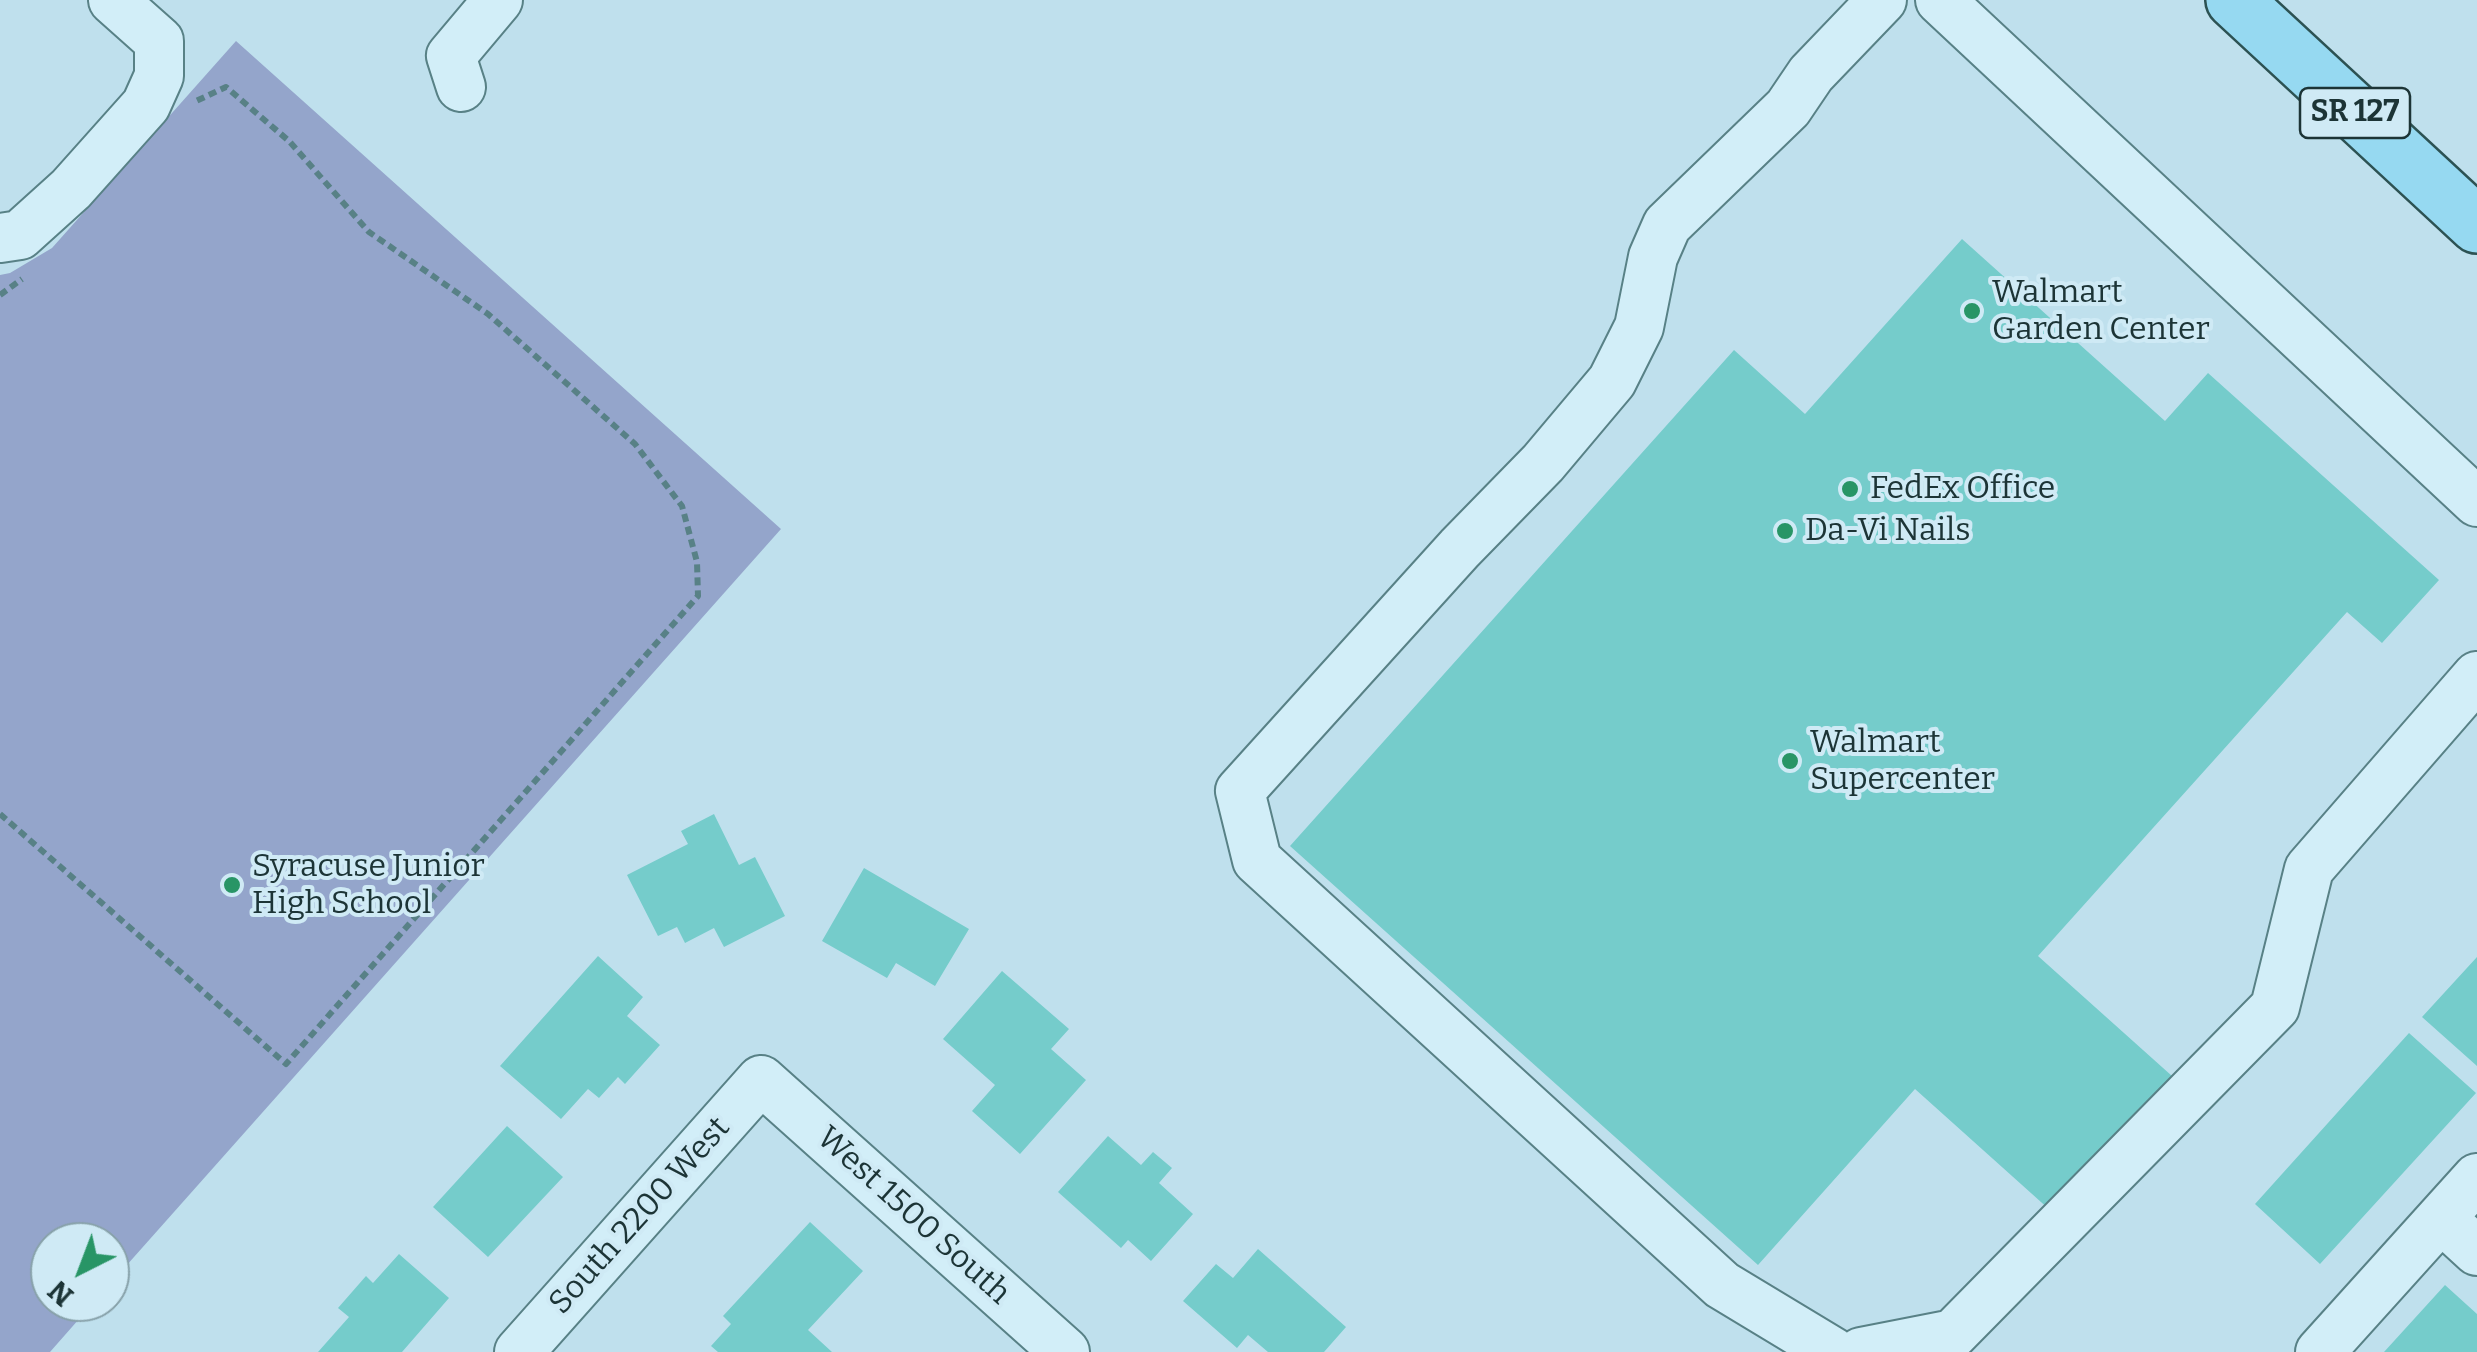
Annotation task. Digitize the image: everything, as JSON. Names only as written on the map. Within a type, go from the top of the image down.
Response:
[{"type":"main road","name":"SR 127","points":[[2234,0],[2477,225]]},
{"type":"street","points":[[0,238],[20,235],[71,189],[146,105],[160,76],[159,41],[113,0]]},
{"type":"street","points":[[461,87],[451,56],[498,0]]},
{"type":"street","points":[[1833,1352],[1722,1284],[1256,860],[1240,792],[1460,548],[1543,463],[1612,381],[1639,327],[1653,257],[1667,225],[1788,108],[1810,74],[1882,0]]},
{"type":"street","points":[[1940,0],[2477,502]]},
{"type":"street","points":[[1861,1352],[1954,1334],[2274,1007],[2309,870],[2477,676]]},
{"type":"street","name":"South 2200 West","points":[[519,1352],[760,1080]]},
{"type":"street","name":"West 1500 South","points":[[760,1080],[1065,1352]]},
{"type":"street","points":[[2320,1352],[2477,1178]]},
{"type":"street","points":[[2441,1218],[2477,1251]]},
{"type":"path","points":[[0,814],[286,1064],[698,596],[697,562],[682,506],[634,444],[488,314],[369,232],[289,141],[226,87],[198,98],[185,113]]},
{"type":"path","points":[[0,295],[24,278]]},
{"type":"shaded area","name":"Syracuse Junior High School","points":[[236,41],[781,529],[130,1261],[130,1222],[30,1222],[30,1322],[76,1322],[50,1352],[0,1352],[0,275],[52,248]]},
{"type":"building","name":"Walmart Supercenter","points":[[1962,239],[2165,421],[2208,373],[2439,580],[2382,643],[2347,612],[2038,956],[2172,1076],[2051,1211],[1915,1089],[1758,1265],[1290,846],[1734,350],[1805,414]]},
{"type":"building","points":[[714,814],[739,865],[755,857],[785,916],[724,947],[714,928],[685,943],[677,927],[658,936],[627,875],[688,844],[681,831]]},
{"type":"building","points":[[864,868],[969,929],[935,986],[896,963],[887,978],[822,941]]},
{"type":"building","points":[[598,956],[643,997],[627,1016],[660,1045],[625,1084],[618,1077],[599,1098],[588,1089],[561,1119],[500,1066]]},
{"type":"building","points":[[2477,957],[2477,1066],[2422,1017]]},
{"type":"building","points":[[1002,971],[1069,1029],[1051,1049],[1086,1080],[1020,1154],[972,1111],[995,1085],[943,1039]]},
{"type":"building","points":[[2409,1033],[2476,1093],[2320,1264],[2255,1204]]},
{"type":"building","points":[[507,1126],[563,1177],[488,1257],[433,1207]]},
{"type":"building","points":[[1108,1136],[1141,1165],[1153,1152],[1172,1168],[1159,1183],[1193,1214],[1151,1261],[1128,1240],[1121,1248],[1058,1192]]},
{"type":"building","points":[[810,1222],[863,1271],[808,1330],[832,1352],[718,1352],[711,1346],[731,1324],[723,1316]]},
{"type":"building","points":[[1258,1249],[1346,1327],[1324,1352],[1268,1352],[1248,1335],[1237,1348],[1183,1301],[1216,1264],[1233,1278]]},
{"type":"building","points":[[399,1254],[449,1298],[402,1352],[318,1352],[349,1317],[338,1308],[366,1276],[373,1283]]},
{"type":"building","points":[[2445,1285],[2477,1314],[2477,1352],[2384,1352]]},
{"type":"place","name":"Walmart Garden Center","points":[[1972,311]]},
{"type":"place","name":"FedEx Office","points":[[1850,489]]},
{"type":"place","name":"Da-Vi Nails","points":[[1785,531]]},
{"type":"place","name":"Walmart Supercenter","points":[[1790,761]]},
{"type":"place","name":"Syracuse Junior High School","points":[[232,885]]}]
